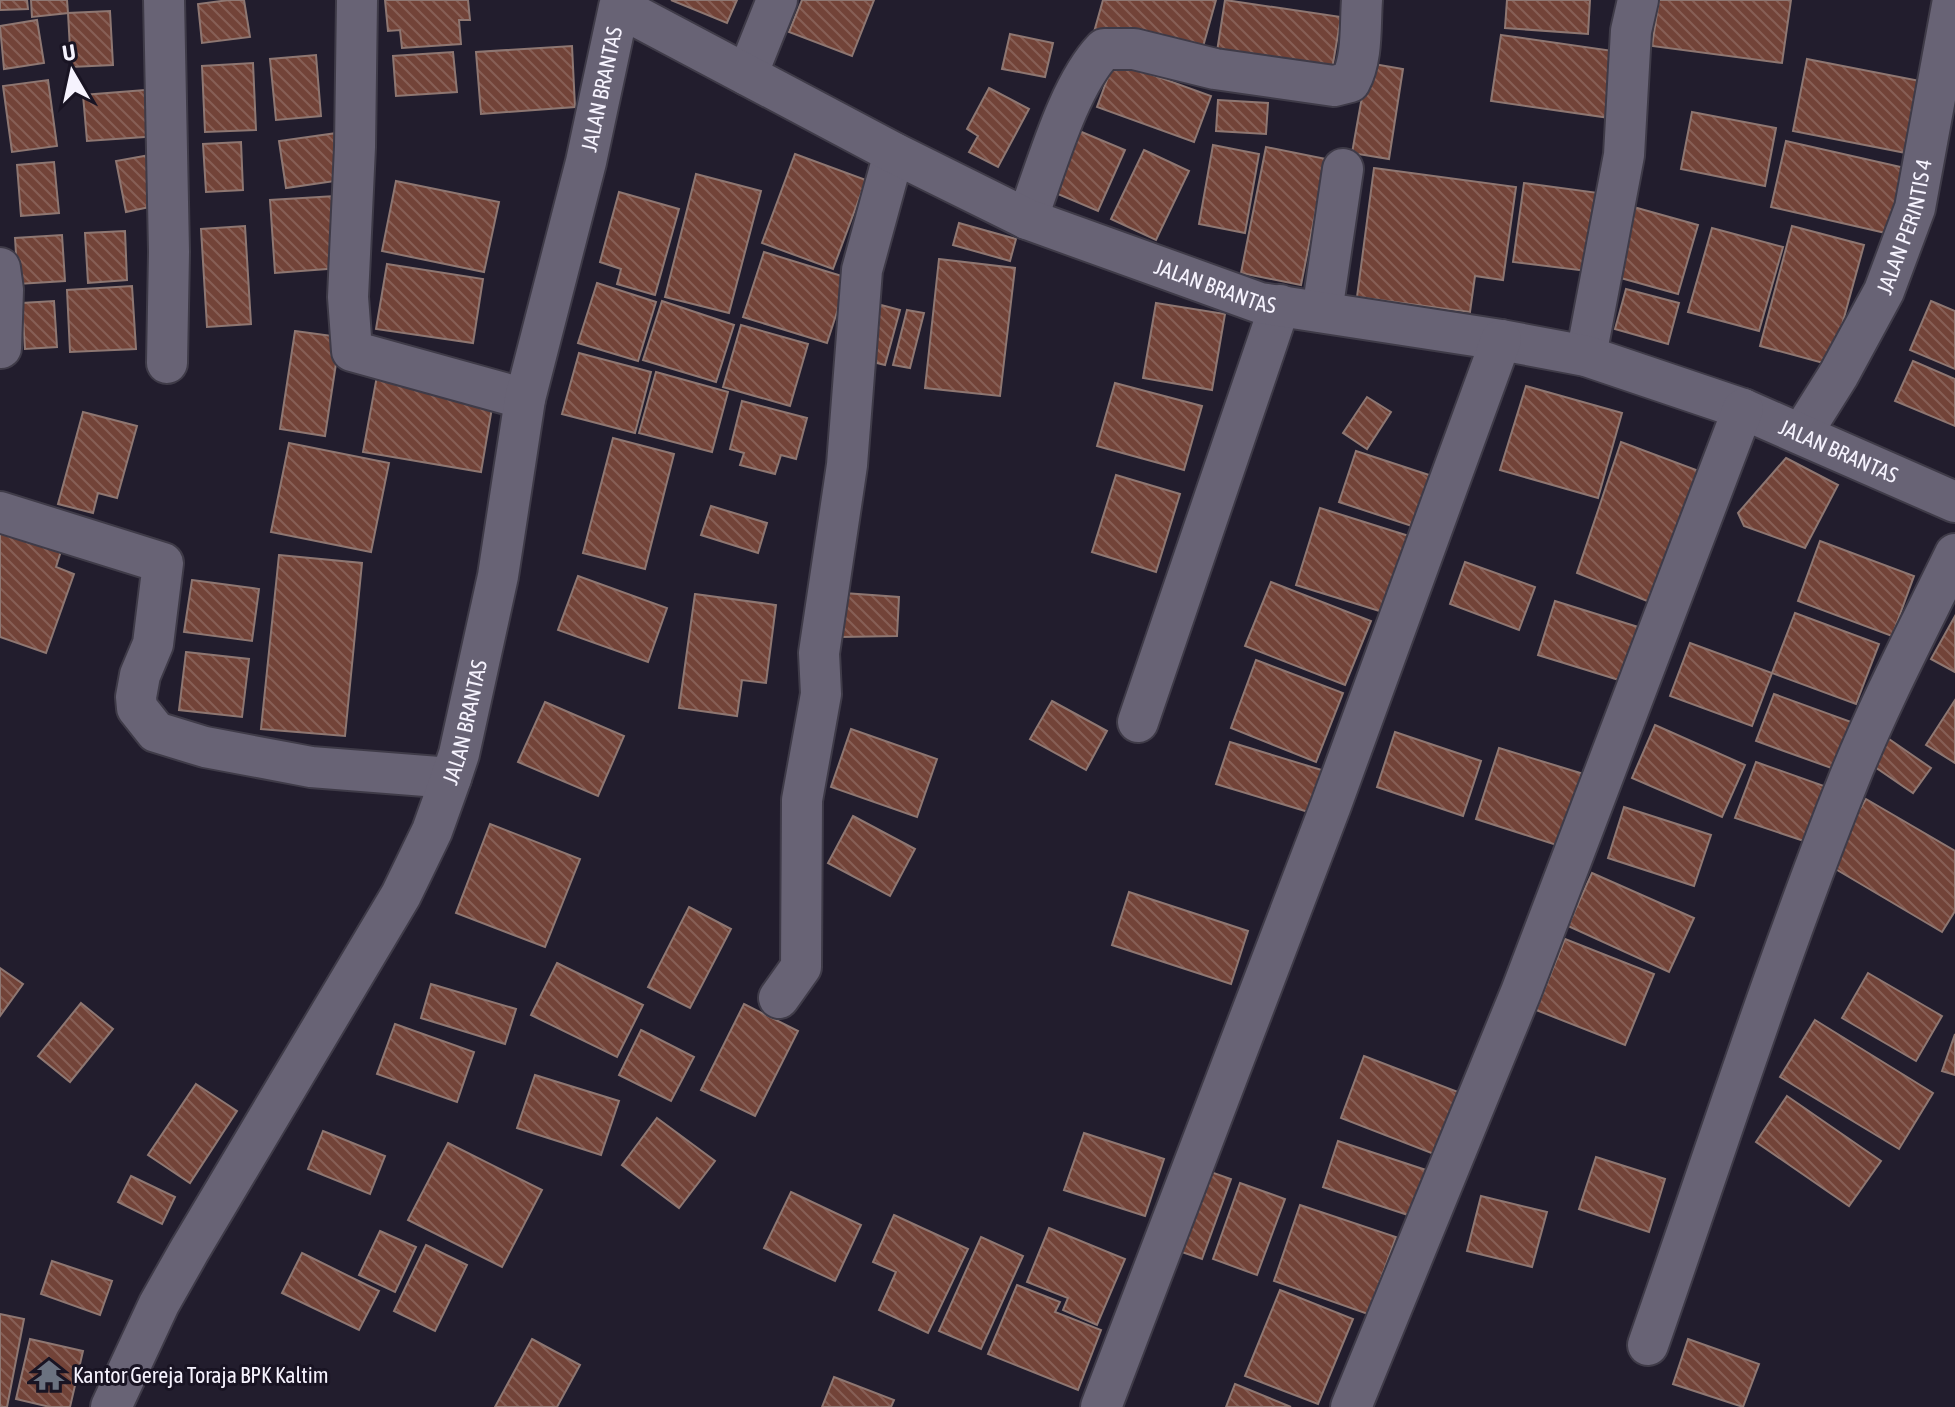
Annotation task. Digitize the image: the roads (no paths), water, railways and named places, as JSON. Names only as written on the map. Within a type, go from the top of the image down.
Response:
[{"type":"street","points":[[164,0],[169,252],[167,363]]},
{"type":"street","points":[[357,0],[355,147],[348,297],[352,351],[525,399]]},
{"type":"street","points":[[747,75],[777,0]]},
{"type":"street","points":[[1027,219],[1071,102],[1091,62],[1104,49],[1134,49],[1215,69],[1341,85],[1350,82],[1358,59],[1362,0]]},
{"type":"street","points":[[1586,356],[1624,155],[1631,31],[1638,0]]},
{"type":"street","name":"JALAN PERINTIS 4","points":[[1802,433],[1839,374],[1884,291],[1915,208],[1953,0]]},
{"type":"street","name":"JALAN BRANTAS","points":[[111,1407],[159,1304],[401,895],[432,831],[462,740],[498,576],[525,399],[586,162],[619,3],[894,153],[1027,219],[1260,303],[1586,356],[1743,409],[1955,502]]},
{"type":"street","points":[[779,998],[801,967],[802,800],[821,694],[819,653],[847,465],[862,270],[894,153]]},
{"type":"street","points":[[1322,312],[1343,169]]},
{"type":"street","points":[[0,268],[3,290],[1,348]]},
{"type":"street","points":[[1138,722],[1280,305]]},
{"type":"street","points":[[1101,1407],[1331,805],[1501,340]]},
{"type":"street","points":[[1351,1407],[1521,992],[1743,409]]},
{"type":"street","points":[[0,512],[163,563],[153,644],[140,675],[136,697],[137,708],[156,732],[205,747],[311,767],[451,778]]},
{"type":"street","points":[[1648,1345],[1795,922],[1850,777],[1955,554]]},
{"type":"place","name":"Kantor Gereja Toraja BPK Kaltim","points":[[49,1375]]}]
